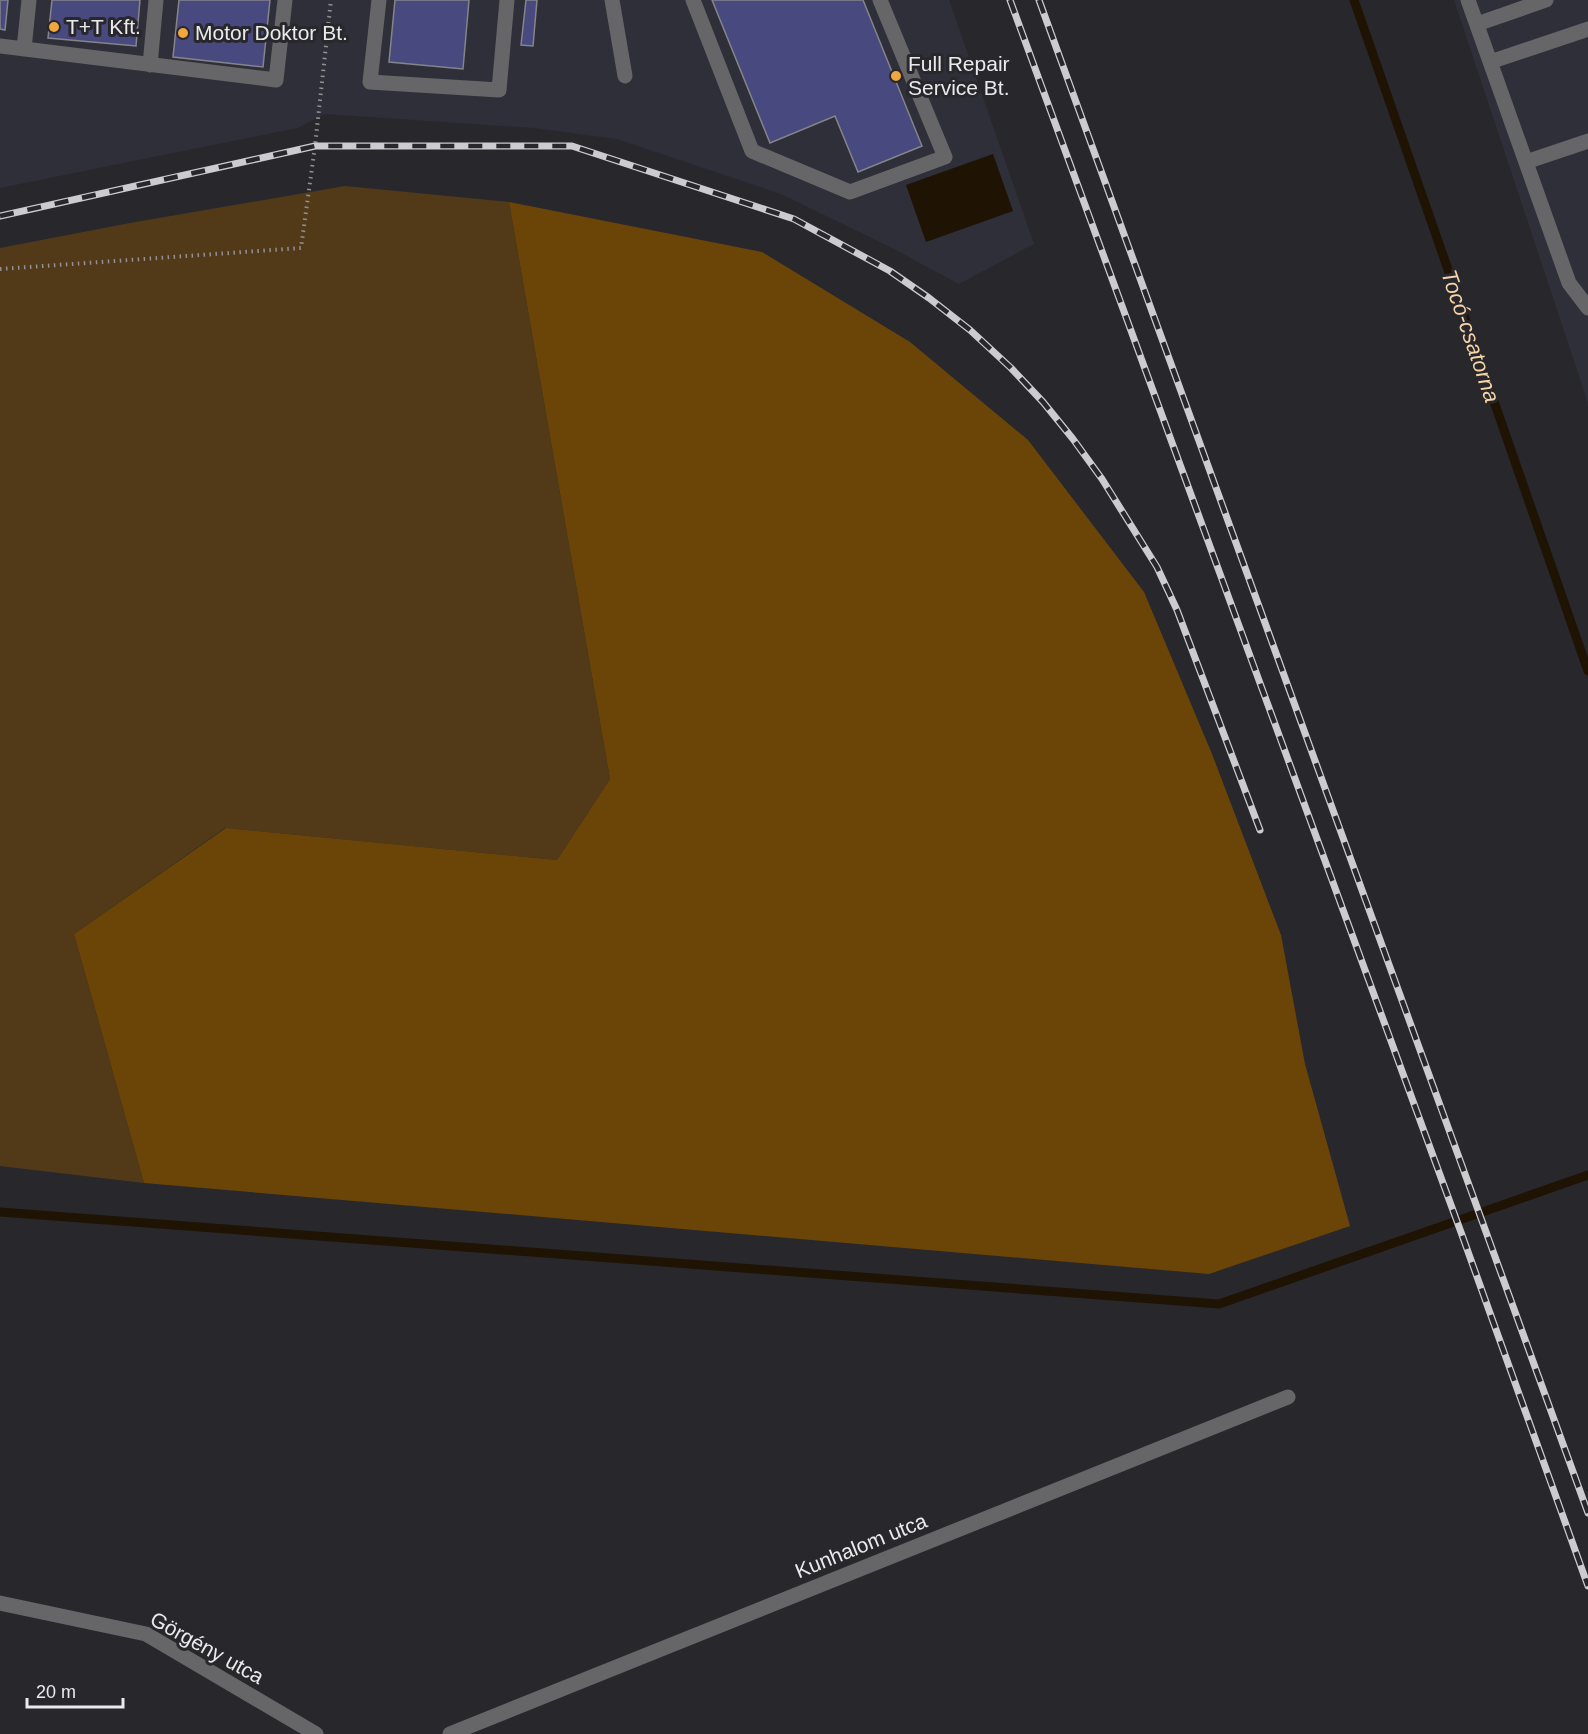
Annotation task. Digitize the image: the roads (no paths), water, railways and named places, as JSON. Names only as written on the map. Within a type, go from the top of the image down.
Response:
[{"type":"street","points":[[24,49],[29,0]]},
{"type":"street","points":[[150,65],[156,0]]},
{"type":"street","points":[[0,46],[276,80],[285,0]]},
{"type":"street","points":[[379,0],[370,82],[499,90],[507,0]]},
{"type":"street","points":[[612,0],[625,75]]},
{"type":"street","points":[[693,0],[752,151],[850,192],[945,157],[880,0]]},
{"type":"street","points":[[1468,0],[1569,283],[1588,308]]},
{"type":"street","points":[[1477,24],[1546,0]]},
{"type":"street","points":[[1490,62],[1588,29]]},
{"type":"street","points":[[1526,162],[1588,141]]},
{"type":"street","name":"Kunhalom utca","points":[[450,1734],[1288,1397]]},
{"type":"street","name":"Görgény utca","points":[[0,1603],[146,1634],[316,1734]]},
{"type":"waterway","name":"Tocó-csatorna","points":[[1354,0],[1588,671]]},
{"type":"waterway","points":[[0,1212],[1219,1304],[1588,1175]]},
{"type":"railway","points":[[1010,0],[1462,1235],[1588,1586]]},
{"type":"railway","points":[[1039,0],[1588,1513]]},
{"type":"railway","points":[[0,216],[315,146],[572,146],[794,219],[890,271],[970,330],[1011,368],[1073,439],[1102,479],[1157,567],[1177,610],[1260,830]]},
{"type":"place","name":"T+T Kft.","points":[[54,27]]},
{"type":"place","name":"Motor Doktor Bt.","points":[[183,33]]},
{"type":"place","name":"Full Repair Service Bt.","points":[[896,76]]}]
